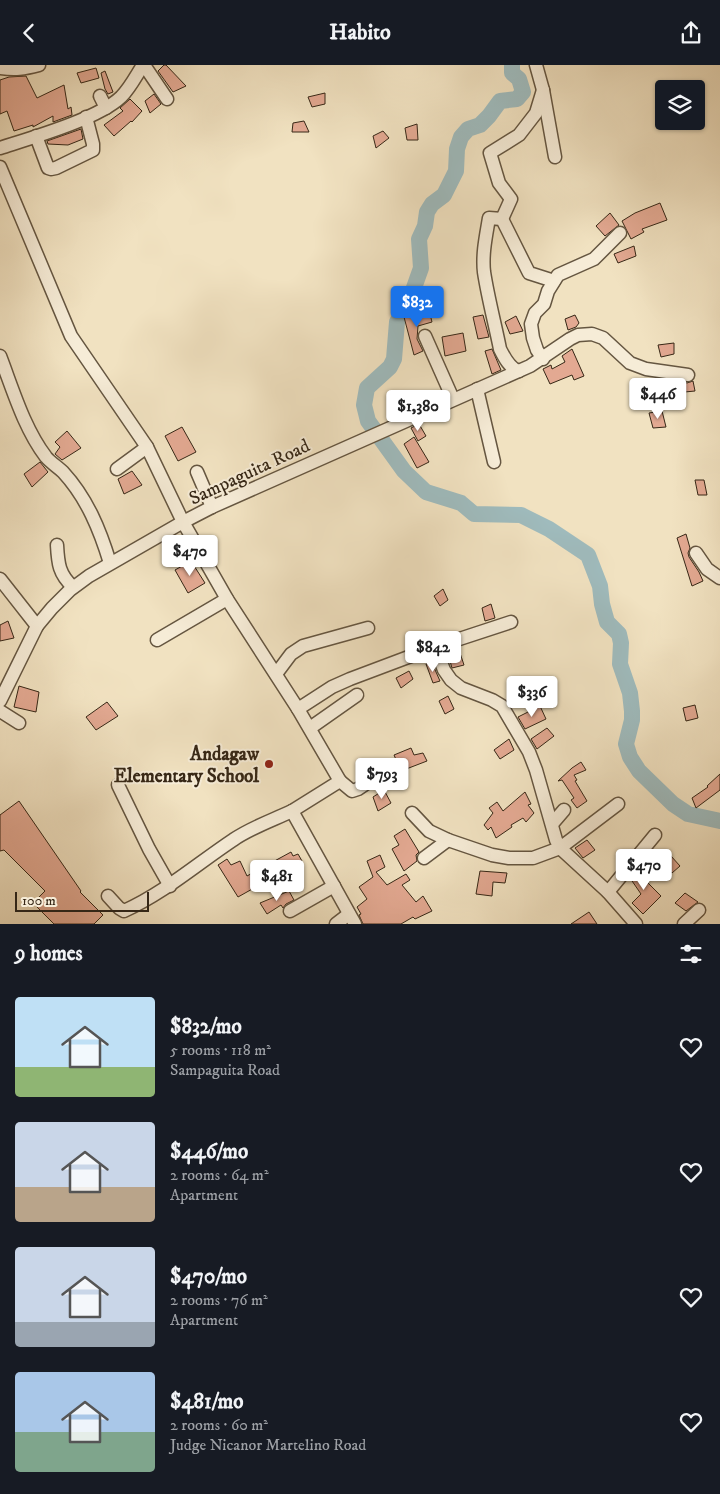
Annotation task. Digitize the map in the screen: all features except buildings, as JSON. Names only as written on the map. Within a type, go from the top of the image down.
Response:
[{"type":"street","points":[[0,68],[23,70],[38,65]]},
{"type":"street","points":[[0,148],[106,108],[121,97],[143,65],[166,99]]},
{"type":"street","points":[[536,65],[555,157]]},
{"type":"street","points":[[502,219],[511,199],[499,183],[490,153],[519,135],[536,113],[542,90]]},
{"type":"street","points":[[100,96],[106,108]]},
{"type":"street","points":[[36,136],[48,168],[56,168],[93,150],[86,117]]},
{"type":"street","points":[[0,167],[71,336],[147,447],[183,522],[227,599],[310,728],[340,781],[352,791],[389,768]]},
{"type":"street","points":[[502,219],[489,218],[484,247],[484,271],[500,349],[514,370],[519,371]]},
{"type":"street","points":[[502,219],[529,273],[554,281]]},
{"type":"street","points":[[543,359],[537,350],[531,324],[535,313],[544,305],[548,291],[554,281],[558,275],[594,259],[620,233]]},
{"type":"street","name":"Sampaguita Road","points":[[0,701],[37,626],[52,607],[73,587],[110,563],[212,507],[519,371],[543,359],[578,335],[592,335],[603,338],[630,363],[646,369],[688,375]]},
{"type":"street","points":[[425,336],[453,399]]},
{"type":"street","points":[[0,356],[28,427],[47,458],[62,471],[80,493],[100,533],[110,563]]},
{"type":"street","points":[[477,389],[494,461]]},
{"type":"street","points":[[117,469],[147,447]]},
{"type":"street","points":[[197,472],[212,507]]},
{"type":"street","points":[[57,545],[60,570],[64,579],[73,587]]},
{"type":"street","points":[[696,553],[708,569],[720,578]]},
{"type":"street","points":[[1,582],[37,626]]},
{"type":"street","points":[[157,639],[227,599]]},
{"type":"street","points":[[298,709],[332,687],[435,647],[511,622]]},
{"type":"street","points":[[276,674],[291,654],[303,646],[368,628]]},
{"type":"street","points":[[435,647],[444,670],[451,680],[461,688],[492,700],[502,707],[529,753],[536,769],[560,848],[608,892],[636,924]]},
{"type":"street","points":[[310,728],[357,695]]},
{"type":"street","points":[[0,711],[19,723]]},
{"type":"street","points":[[108,896],[124,911],[170,886],[235,838],[292,811],[340,781]]},
{"type":"street","points":[[118,785],[148,849],[170,886]]},
{"type":"street","points":[[412,813],[429,831],[448,840],[492,855],[508,858],[533,857],[560,848],[618,805]]},
{"type":"street","points":[[552,824],[564,810]]},
{"type":"street","points":[[292,811],[352,919],[336,924]]},
{"type":"street","points":[[608,892],[655,835]]},
{"type":"street","points":[[424,858],[448,840]]},
{"type":"street","points":[[290,911],[334,886]]},
{"type":"street","points":[[684,924],[699,910]]},
{"type":"waterway","points":[[512,65],[512,73],[519,79],[523,92],[517,99],[500,101],[480,125],[468,129],[461,137],[457,149],[456,171],[444,195],[432,204],[427,212],[425,226],[419,239],[421,268],[410,299],[397,322],[394,359],[390,367],[367,388],[364,405],[368,421],[404,471],[426,492],[461,503],[474,514],[521,515],[549,529],[588,555],[600,586],[607,622],[619,634],[621,643],[620,664],[630,693],[632,711],[632,720],[626,744],[630,757],[639,771],[673,804],[688,814],[720,821]]},
{"type":"place","name":"Andagaw Elementary School","points":[[269,764]]}]
